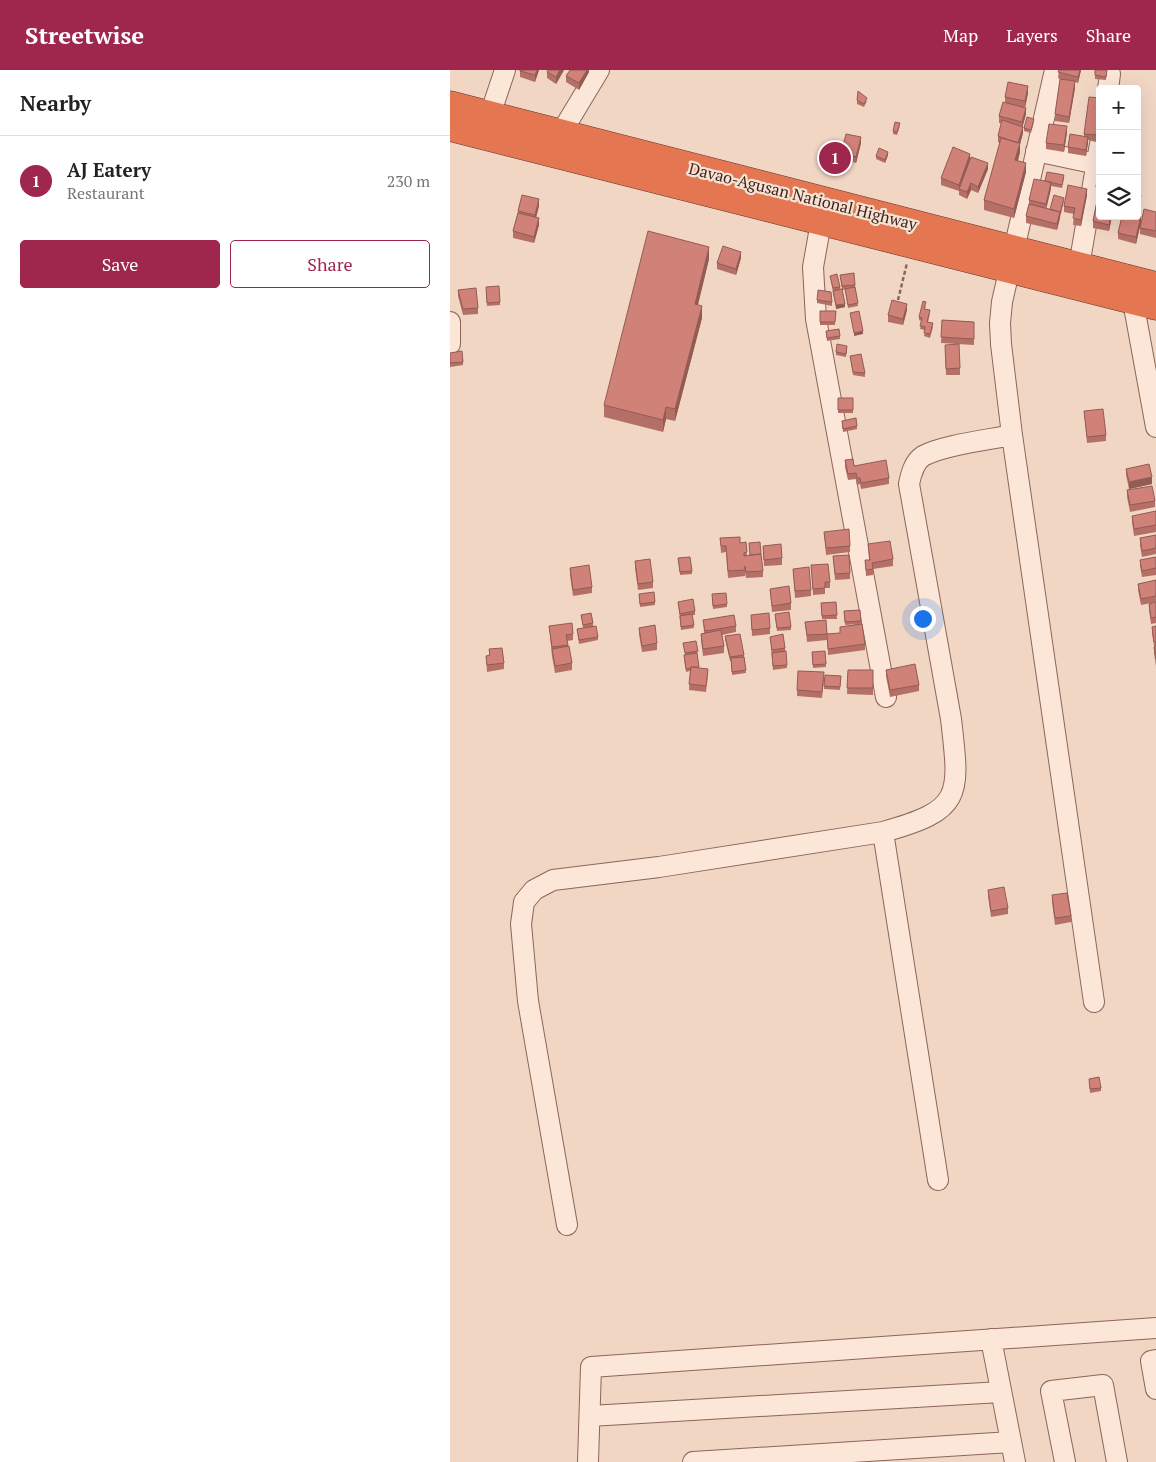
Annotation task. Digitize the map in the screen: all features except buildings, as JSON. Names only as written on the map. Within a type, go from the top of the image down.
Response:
[{"type":"highway","name":"Davao-Agusan National Highway","points":[[450,105],[561,133],[767,197],[821,222],[912,244],[1012,259],[1079,266],[1146,293]]},
{"type":"highway","name":"Davao-Agusan National Highway","points":[[450,127],[767,197],[1146,293]]},
{"type":"street","points":[[490,116],[505,70]]},
{"type":"street","points":[[561,133],[599,70]]},
{"type":"street","points":[[1055,70],[1012,259],[1000,323],[1012,435],[1094,1002]]},
{"type":"street","points":[[1036,151],[1096,154]]},
{"type":"street","points":[[1079,266],[1096,166]]},
{"type":"street","points":[[821,222],[813,267],[816,319],[886,697]]},
{"type":"street","points":[[1146,293],[1156,427]]},
{"type":"street","points":[[450,322],[450,344]]},
{"type":"street","points":[[567,1225],[528,1001],[521,924],[524,902],[534,890],[553,880],[659,867],[883,832],[912,824],[935,814],[950,799],[956,779],[951,719],[909,484],[912,470],[922,457],[1012,435]]},
{"type":"street","points":[[883,832],[938,1180]]},
{"type":"street","points":[[588,1462],[592,1367],[1156,1328]]},
{"type":"street","points":[[991,1339],[1015,1462]]},
{"type":"street","points":[[1156,1360],[1151,1361],[1156,1389]]},
{"type":"street","points":[[1065,1462],[1051,1391],[1103,1384],[1117,1462]]},
{"type":"street","points":[[590,1416],[1001,1392]]},
{"type":"street","points":[[693,1462],[1011,1442]]},
{"type":"path","points":[[898,300],[912,244]]},
{"type":"place","name":"AJ Eatery","points":[[835,158]]}]
